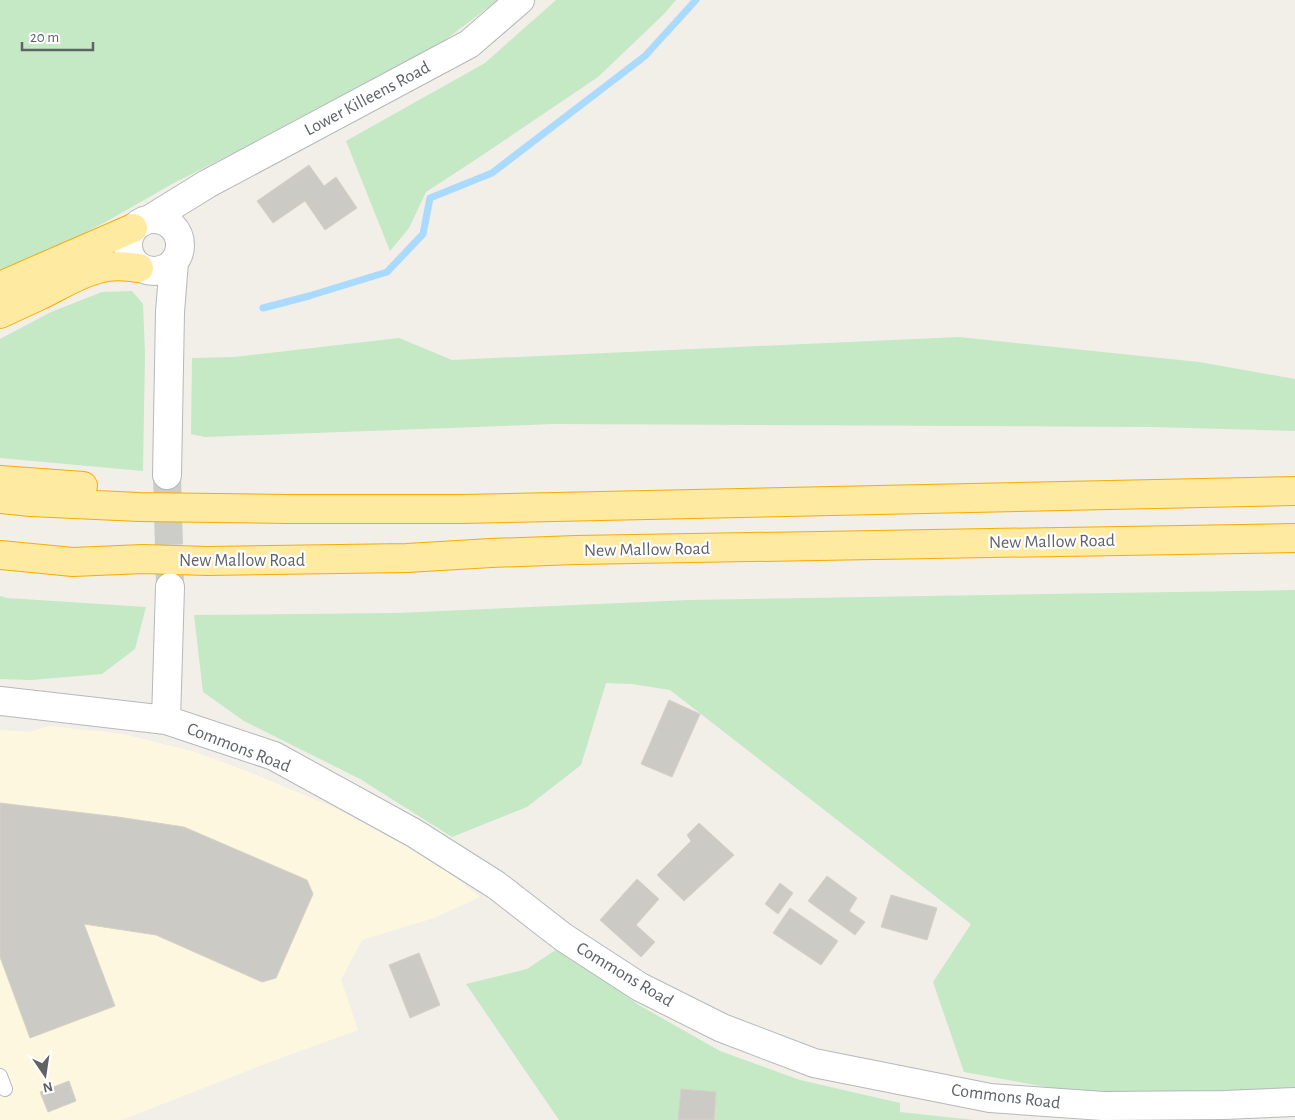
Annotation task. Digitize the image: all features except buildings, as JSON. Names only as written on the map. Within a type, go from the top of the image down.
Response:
[{"type":"highway","points":[[0,286],[142,223]]},
{"type":"highway","points":[[0,314],[74,278],[91,272],[108,267],[123,266],[144,269]]},
{"type":"highway","points":[[0,480],[190,496],[287,509]]},
{"type":"highway","points":[[0,498],[31,502],[138,507],[461,509],[1295,490]]},
{"type":"highway","name":"New Mallow Road","points":[[0,556],[73,562],[142,559],[207,561],[289,560],[407,558],[576,550],[1295,538]]},
{"type":"street","name":"Lower Killeens Road","points":[[142,223],[207,184],[469,44],[520,0]]},
{"type":"street","points":[[178,234],[207,184]]},
{"type":"street","points":[[144,269],[158,271],[167,268],[179,254],[178,234],[172,225],[162,220],[142,223],[128,238],[127,250],[131,260],[144,269],[170,312]]},
{"type":"street","points":[[167,475],[170,312],[174,262]]},
{"type":"street","points":[[166,720],[170,587]]},
{"type":"street","name":"Commons Road","points":[[0,701],[166,720],[274,756],[414,833],[496,885],[563,937],[640,987],[722,1028],[814,1064],[990,1098],[1103,1106],[1224,1105],[1295,1102]]},
{"type":"shaded area","points":[[49,726],[123,734],[195,752],[254,774],[335,808],[409,848],[456,878],[480,897],[434,918],[362,940],[341,980],[358,1030],[122,1120],[0,1120],[0,730],[29,732]]},
{"type":"green space","points":[[0,0],[498,0],[432,50],[305,121],[268,135],[172,184],[109,220],[19,267],[0,274]]},
{"type":"green space","points":[[556,0],[676,0],[664,14],[598,77],[426,192],[409,228],[390,251],[346,141],[485,63]]},
{"type":"green space","points":[[132,291],[143,304],[145,354],[143,471],[0,458],[0,339],[51,312],[102,292]]},
{"type":"green space","points":[[959,337],[1199,362],[1295,379],[1295,431],[1152,427],[554,424],[205,437],[191,434],[192,358],[234,357],[399,338],[452,360]]},
{"type":"green space","points":[[1295,590],[1295,1087],[1200,1096],[1063,1090],[964,1072],[933,982],[971,924],[670,690],[632,684],[606,683],[581,765],[527,807],[452,837],[360,779],[244,721],[203,692],[194,615],[397,613],[689,600]]},
{"type":"green space","points":[[0,596],[146,607],[135,649],[102,674],[31,680],[0,679]]},
{"type":"green space","points":[[557,949],[570,953],[637,1004],[720,1051],[800,1080],[900,1103],[900,1112],[974,1120],[559,1120],[466,984],[527,969]]},
{"type":"waterway","points":[[263,308],[387,272],[423,234],[430,198],[492,173],[645,56],[696,0]]},
{"type":"tunnel","points":[[167,475],[170,584]]}]
